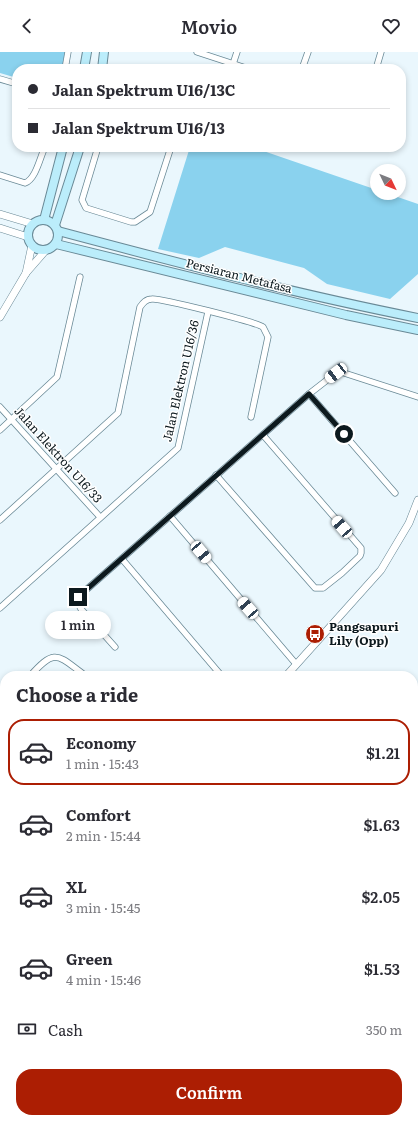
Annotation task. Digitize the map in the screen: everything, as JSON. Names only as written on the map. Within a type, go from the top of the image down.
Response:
[{"type":"main road","points":[[85,64],[87,52]]},
{"type":"main road","points":[[103,64],[104,52]]},
{"type":"main road","points":[[44,220],[62,152]]},
{"type":"main road","points":[[44,220],[33,224],[28,232],[30,241],[41,250],[46,250],[56,244],[58,240],[57,228],[79,152]]},
{"type":"main road","points":[[44,220],[57,228]]},
{"type":"main road","name":"Persiaran Metafasa","points":[[57,228],[198,269],[324,299],[418,318]]},
{"type":"main road","name":"Persiaran Metafasa","points":[[56,244],[346,315],[418,330]]},
{"type":"street","points":[[66,64],[68,52]]},
{"type":"street","points":[[197,52],[233,64],[237,52]]},
{"type":"street","points":[[304,64],[308,52]]},
{"type":"street","points":[[377,64],[381,52]]},
{"type":"street","points":[[0,79],[12,83]]},
{"type":"street","points":[[0,175],[25,183],[28,182],[33,176],[42,152]]},
{"type":"street","points":[[96,152],[82,200],[83,205],[86,208],[130,222],[135,222],[150,212],[169,152]]},
{"type":"street","points":[[0,214],[33,224]]},
{"type":"street","points":[[0,228],[30,241],[26,273]]},
{"type":"street","points":[[0,317],[26,273],[46,250]]},
{"type":"street","points":[[0,430],[59,374],[80,277]]},
{"type":"street","name":"Jalan Elektron U16/36","points":[[57,470],[118,413],[143,304],[146,300],[154,298],[259,324],[265,330],[268,337],[251,417]]},
{"type":"street","name":"Jalan Elektron U16/36","points":[[0,608],[178,448],[208,312]]},
{"type":"street","points":[[115,648],[81,609],[78,603],[78,597],[309,394],[336,373],[341,372],[418,397]]},
{"type":"street","points":[[309,394],[395,493]]},
{"type":"street","name":"Jalan Elektron U16/33","points":[[0,407],[100,517]]},
{"type":"street","points":[[216,476],[315,588],[323,588],[342,573],[360,556],[362,552],[361,548],[263,435]]},
{"type":"street","points":[[0,520],[57,470]]},
{"type":"street","points":[[290,671],[381,570],[409,523],[418,500]]},
{"type":"street","points":[[170,516],[296,664]]},
{"type":"street","points":[[122,559],[217,671]]},
{"type":"street","points":[[34,671],[44,660],[56,657],[63,659],[79,671]]},
{"type":"shaded area","points":[[0,52],[65,52],[63,64],[12,64],[12,77],[0,73]]},
{"type":"shaded area","points":[[188,152],[267,152],[370,188],[370,200],[406,200],[418,204],[418,274],[390,299],[327,284],[304,268],[225,247],[199,258],[158,249]]},
{"type":"place","name":"Pangsapuri Lily (Opp)","points":[[315,634]]},
{"type":"route","points":[[78,597],[309,394],[344,434]]}]
